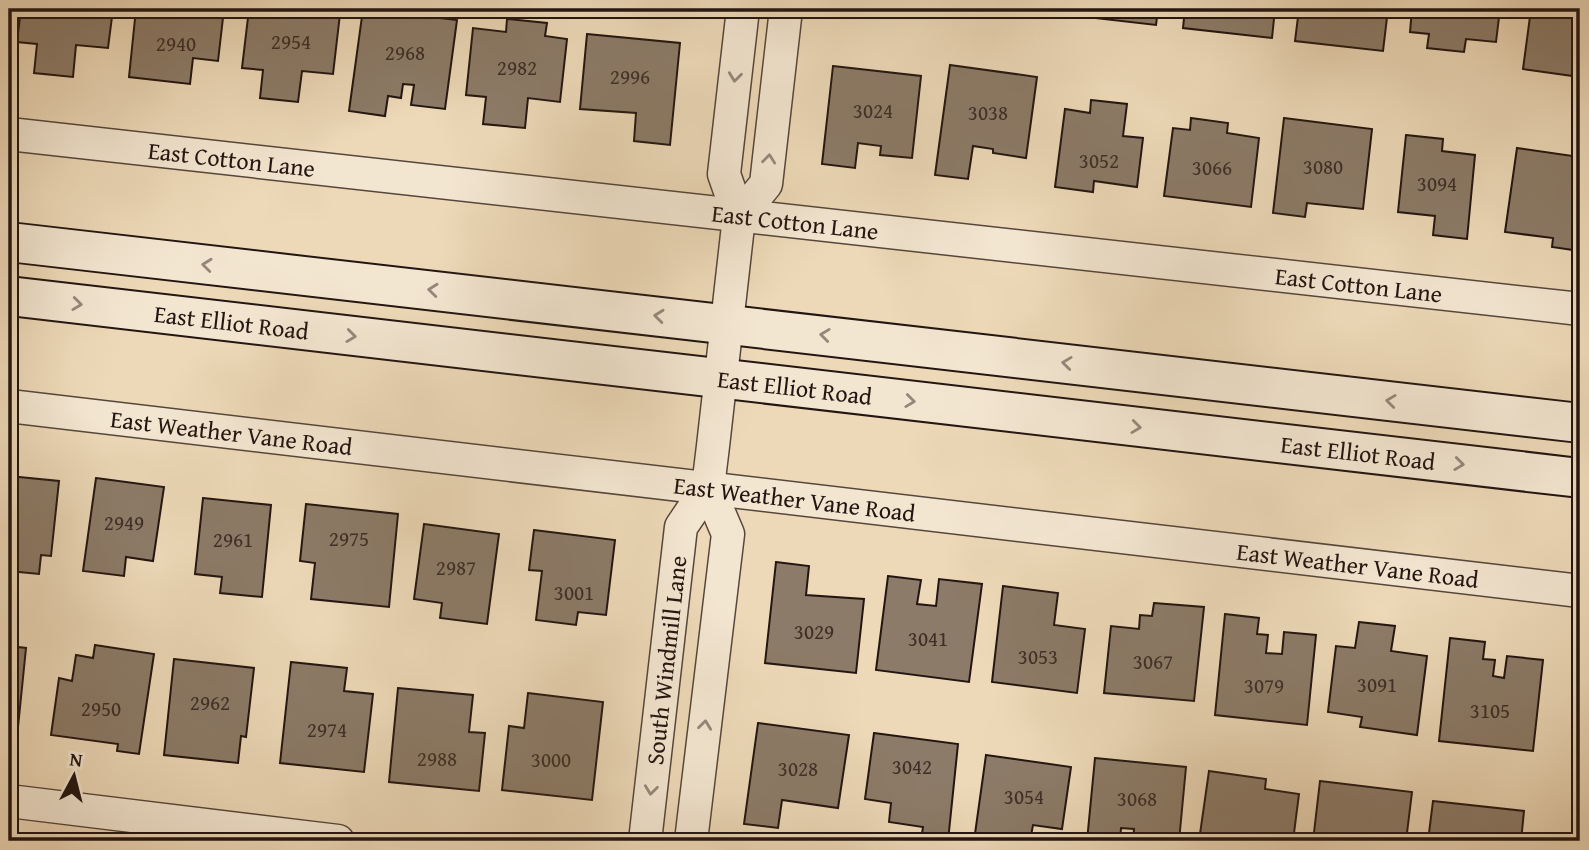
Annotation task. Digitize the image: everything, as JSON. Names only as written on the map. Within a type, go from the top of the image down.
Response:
[{"type":"main road","name":"East Elliot Road","points":[[9,242],[723,352],[1580,478]]},
{"type":"main road","name":"East Elliot Road","points":[[9,296],[1580,423]]},
{"type":"street","points":[[739,217],[724,174],[743,9]]},
{"type":"street","points":[[739,217],[766,184],[786,9]]},
{"type":"street","name":"East Cotton Lane","points":[[9,134],[1580,309]]},
{"type":"street","name":"South Windmill Lane","points":[[645,841],[681,527],[708,487],[739,217]]},
{"type":"street","name":"East Weather Vane Road","points":[[9,406],[1580,590]]},
{"type":"street","name":"South Windmill Lane","points":[[691,841],[728,534],[708,487]]},
{"type":"street","points":[[9,801],[338,841]]},
{"type":"building","points":[[21,9],[113,9],[108,48],[76,45],[73,77],[34,73],[37,44],[17,42]]},
{"type":"building","points":[[136,9],[224,9],[218,61],[193,58],[190,84],[129,77]]},
{"type":"building","points":[[249,9],[319,9],[319,12],[340,14],[333,74],[302,71],[298,102],[260,98],[263,70],[242,68]]},
{"type":"building","points":[[363,9],[457,20],[445,109],[411,105],[414,85],[403,84],[401,98],[388,96],[385,116],[349,111]]},
{"type":"building","points":[[1069,9],[1158,9],[1156,25],[1068,15]]},
{"type":"building","points":[[1185,9],[1275,9],[1272,38],[1183,28]]},
{"type":"building","points":[[1299,9],[1388,9],[1383,51],[1295,41]]},
{"type":"building","points":[[1412,9],[1500,9],[1496,42],[1466,39],[1464,52],[1427,48],[1429,34],[1410,32]]},
{"type":"building","points":[[1531,9],[1580,9],[1580,77],[1523,69]]},
{"type":"building","points":[[507,19],[547,23],[545,36],[567,39],[560,102],[528,98],[525,128],[483,124],[486,97],[466,95],[473,28],[506,32]]},
{"type":"building","points":[[587,34],[680,43],[670,145],[634,141],[636,113],[580,109]]},
{"type":"building","points":[[950,65],[1037,77],[1026,158],[993,153],[993,149],[973,146],[968,179],[935,175]]},
{"type":"building","points":[[833,66],[921,76],[912,158],[880,155],[881,146],[858,143],[855,168],[822,164]]},
{"type":"building","points":[[1091,100],[1127,104],[1123,136],[1143,138],[1137,187],[1094,181],[1093,192],[1055,187],[1065,109],[1090,113]]},
{"type":"building","points":[[1191,118],[1228,123],[1227,133],[1259,138],[1251,207],[1164,196],[1173,128],[1190,130]]},
{"type":"building","points":[[1284,118],[1372,129],[1363,209],[1307,203],[1305,217],[1273,213]]},
{"type":"building","points":[[1406,135],[1443,139],[1442,151],[1475,155],[1467,239],[1433,235],[1435,216],[1398,212]]},
{"type":"building","points":[[1517,148],[1580,157],[1580,251],[1552,247],[1553,238],[1505,232]]},
{"type":"building","points":[[9,476],[59,481],[51,556],[41,555],[39,574],[9,571]]},
{"type":"building","points":[[96,478],[164,487],[153,561],[126,557],[124,576],[83,571]]},
{"type":"building","points":[[203,498],[271,505],[262,597],[220,593],[222,577],[195,574]]},
{"type":"building","points":[[306,504],[398,514],[389,607],[311,599],[315,563],[300,561]]},
{"type":"building","points":[[424,524],[499,534],[487,624],[440,618],[442,603],[414,599]]},
{"type":"building","points":[[534,530],[615,540],[606,615],[578,612],[576,625],[536,620],[542,571],[529,570]]},
{"type":"building","points":[[776,562],[809,566],[806,595],[864,599],[856,673],[765,663]]},
{"type":"building","points":[[888,576],[921,580],[917,604],[936,606],[939,579],[982,584],[969,682],[876,670]]},
{"type":"building","points":[[1003,586],[1058,593],[1054,625],[1085,629],[1077,693],[992,682]]},
{"type":"building","points":[[1154,603],[1204,607],[1194,701],[1104,693],[1111,626],[1139,629],[1140,615],[1152,616]]},
{"type":"building","points":[[1225,614],[1259,618],[1257,634],[1268,635],[1266,653],[1282,654],[1284,632],[1316,635],[1307,725],[1215,715]]},
{"type":"building","points":[[1359,622],[1395,626],[1391,651],[1427,656],[1417,735],[1360,727],[1362,717],[1328,712],[1336,646],[1355,648]]},
{"type":"building","points":[[1450,638],[1485,642],[1483,659],[1495,660],[1493,676],[1504,678],[1507,656],[1543,660],[1533,751],[1439,741]]},
{"type":"building","points":[[95,645],[154,654],[139,754],[117,751],[118,744],[51,735],[59,678],[72,681],[76,655],[93,658]]},
{"type":"building","points":[[9,646],[26,648],[17,737],[9,737]]},
{"type":"building","points":[[174,659],[254,668],[246,737],[241,736],[238,763],[164,755]]},
{"type":"building","points":[[291,662],[347,668],[344,691],[373,694],[364,772],[280,763]]},
{"type":"building","points":[[398,688],[473,695],[469,732],[485,733],[479,791],[389,782]]},
{"type":"building","points":[[528,693],[603,702],[592,800],[502,790],[509,726],[524,728]]},
{"type":"building","points":[[758,723],[849,735],[838,808],[782,800],[778,828],[744,824]]},
{"type":"building","points":[[874,733],[958,744],[948,841],[921,840],[923,827],[889,822],[891,803],[865,799]]},
{"type":"building","points":[[986,755],[1071,767],[1062,829],[1033,825],[1030,841],[974,841]]},
{"type":"building","points":[[1095,758],[1186,767],[1179,841],[1133,841],[1134,829],[1121,828],[1120,841],[1087,841]]},
{"type":"building","points":[[1209,771],[1266,779],[1265,789],[1299,794],[1293,841],[1199,841]]},
{"type":"building","points":[[1320,781],[1412,792],[1406,841],[1313,841]]},
{"type":"building","points":[[1433,801],[1524,811],[1521,841],[1428,841]]}]
